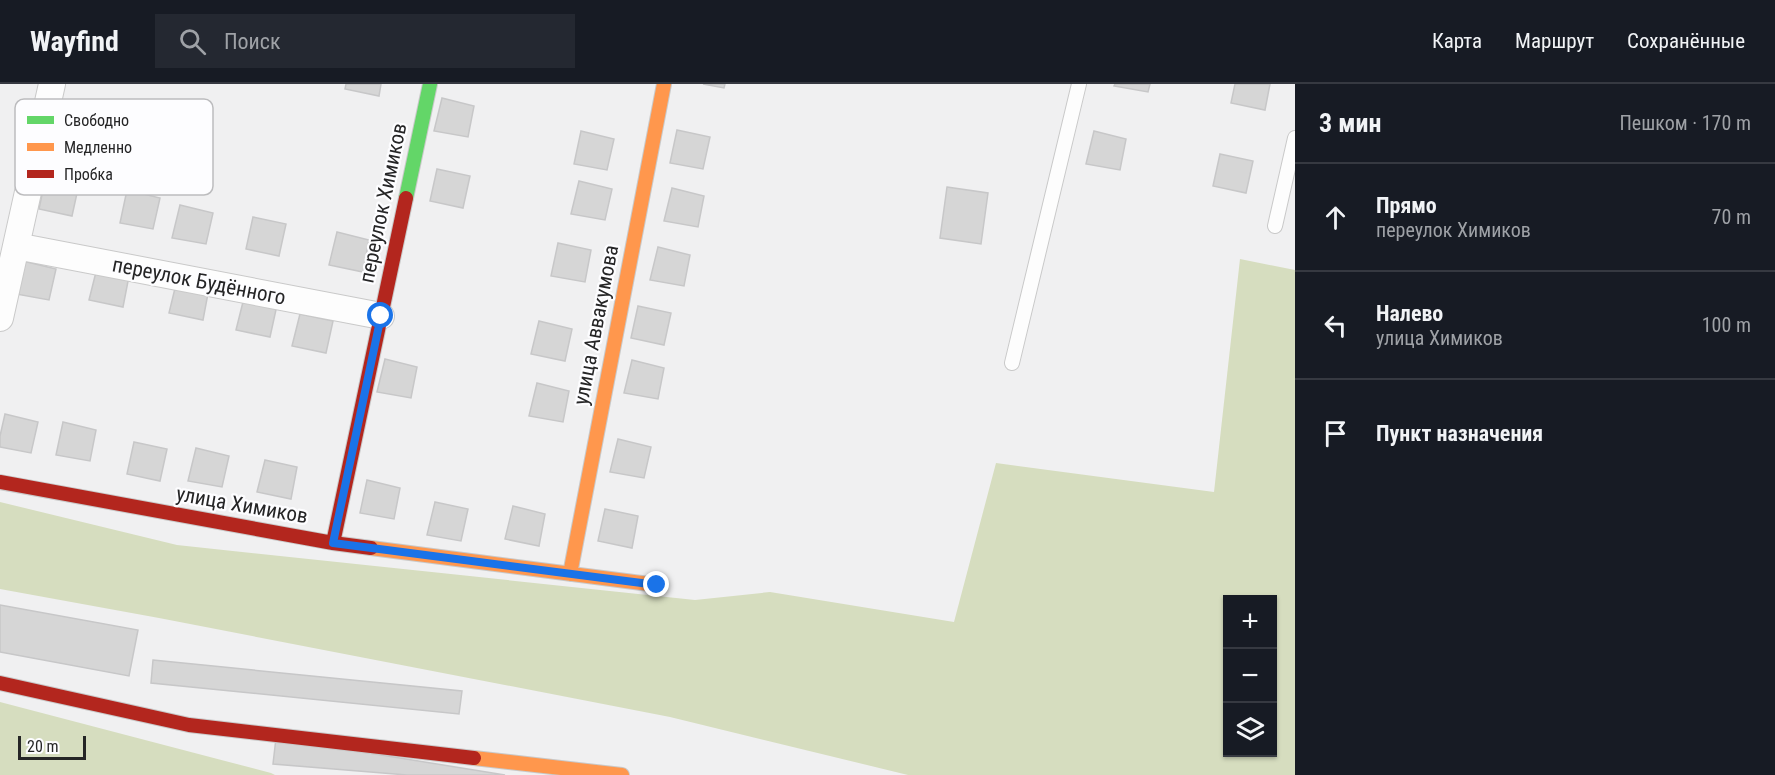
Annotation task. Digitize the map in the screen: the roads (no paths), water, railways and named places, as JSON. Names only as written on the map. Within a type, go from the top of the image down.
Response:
[{"type":"street","points":[[49,99],[52,84]]},
{"type":"street","name":"переулок Химиков","points":[[333,543],[430,84]]},
{"type":"street","name":"улица Аввакумова","points":[[570,574],[663,84]]},
{"type":"street","points":[[0,318],[27,195]]},
{"type":"street","name":"переулок Будённого","points":[[16,246],[381,316]]},
{"type":"street","name":"улица Химиков","points":[[0,482],[333,543],[657,585]]},
{"type":"street","points":[[0,683],[189,725],[622,775]]},
{"type":"lane","points":[[1012,363],[1079,84]]},
{"type":"lane","points":[[1275,226],[1295,138]]}]
